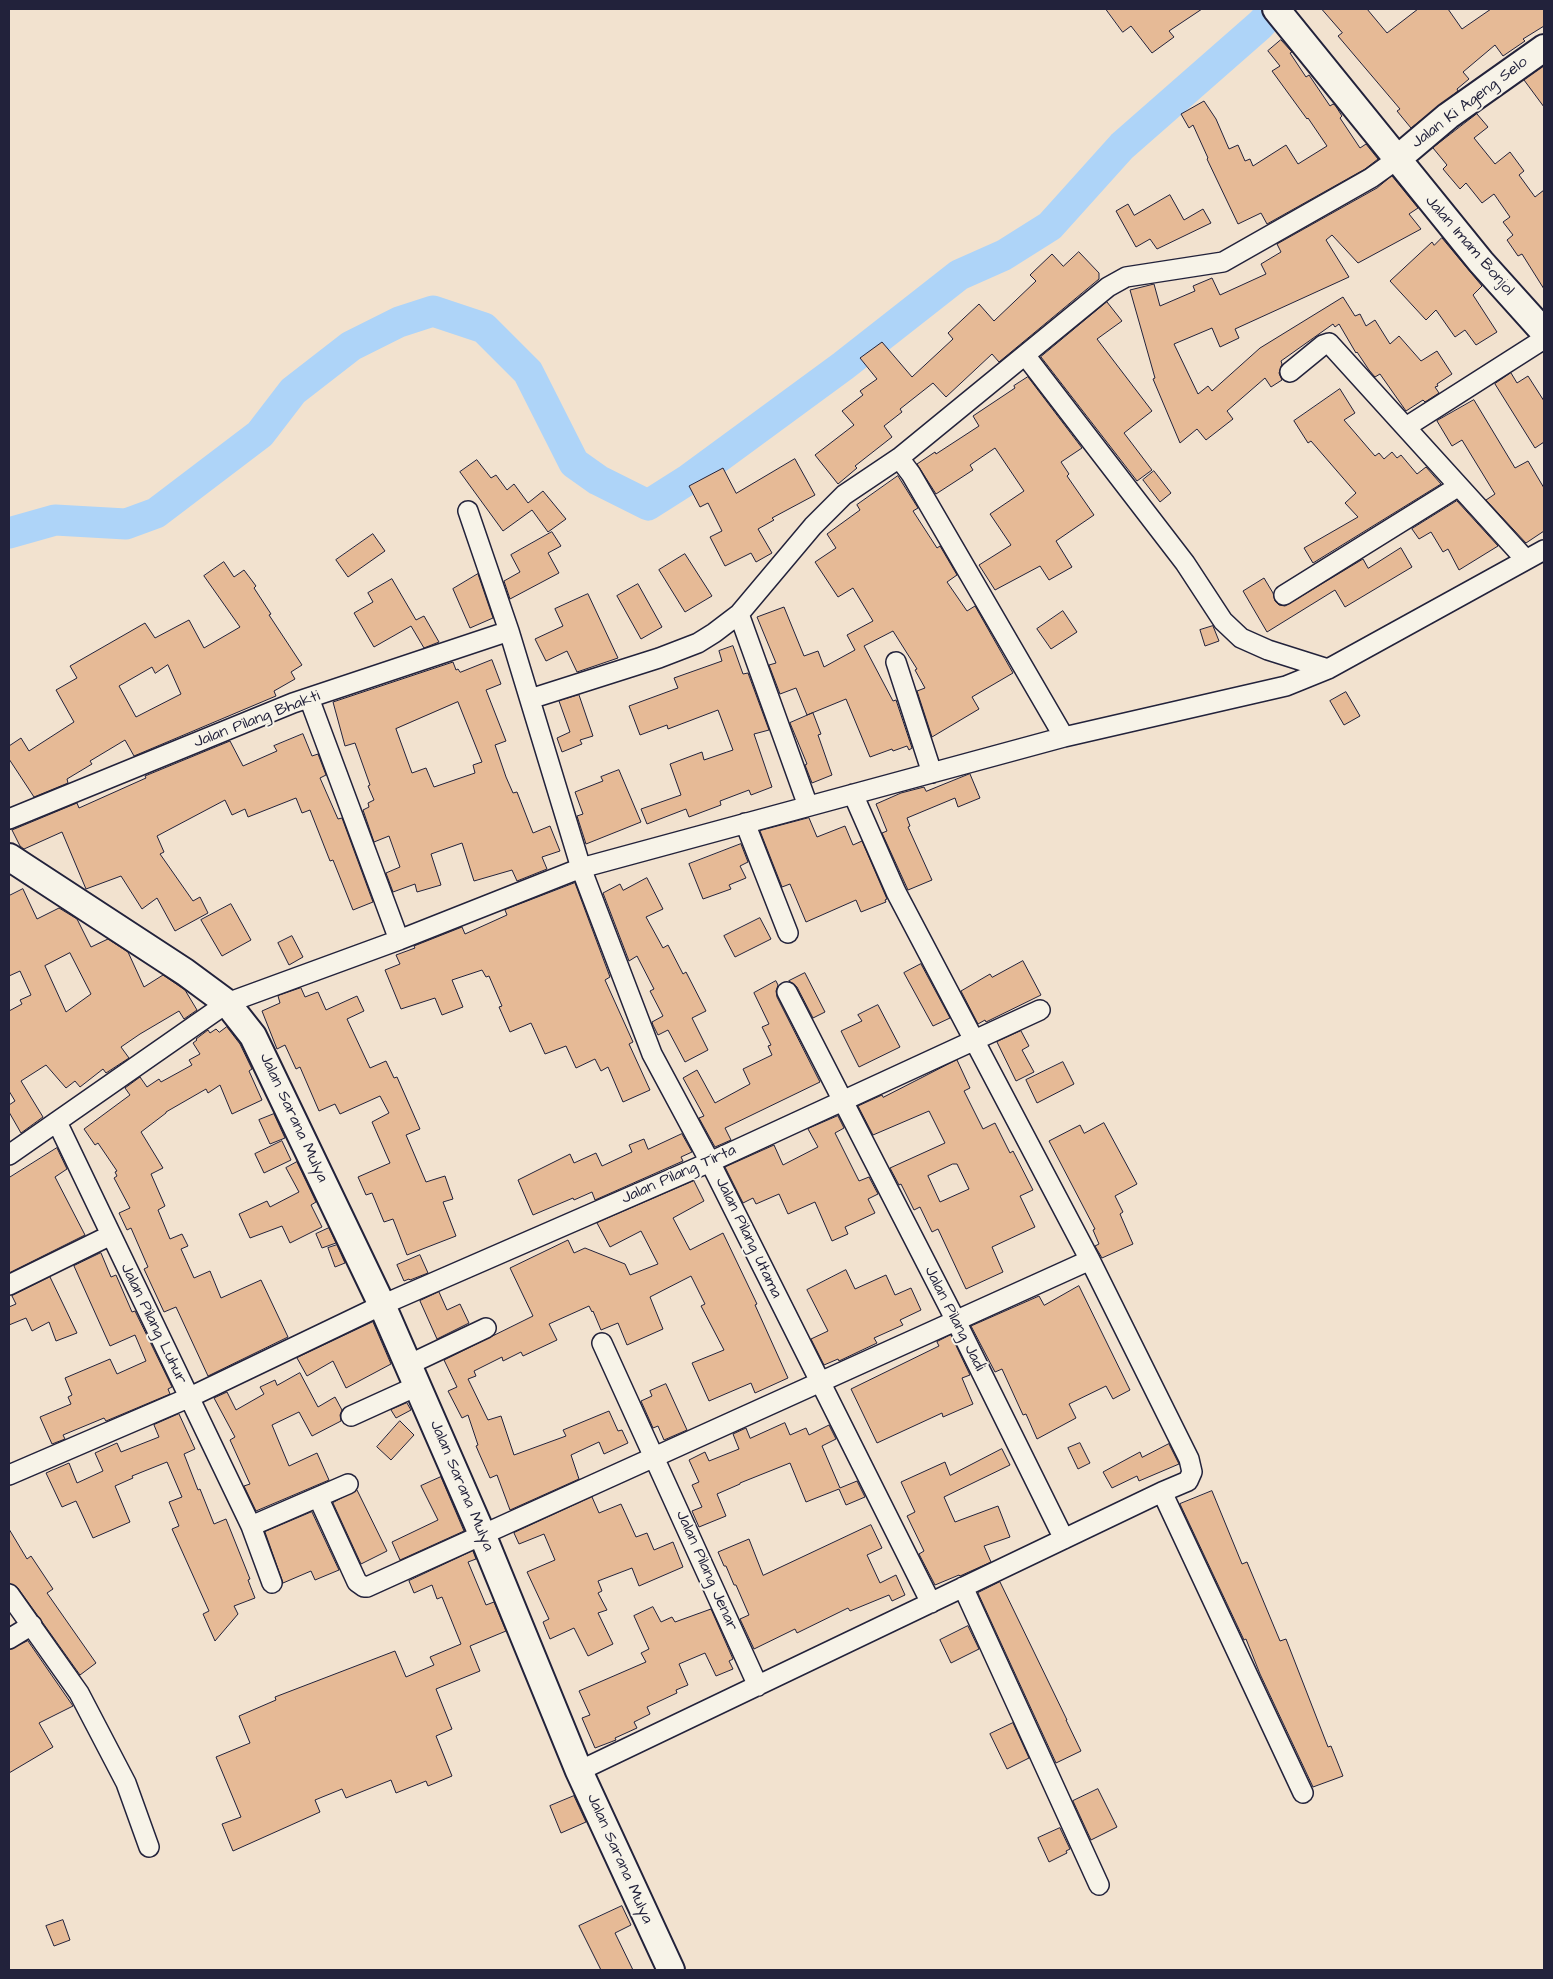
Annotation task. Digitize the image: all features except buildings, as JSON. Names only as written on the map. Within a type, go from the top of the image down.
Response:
[{"type":"street","name":"Jalan Imam Bonjol","points":[[1276,9],[1396,160],[1481,262],[1544,332]]},
{"type":"street","name":"Jalan Ki Ageng Selo","points":[[1396,160],[1448,116],[1544,48]]},
{"type":"street","points":[[530,700],[698,643],[738,614],[826,511],[844,495],[899,458],[1113,284],[1126,277],[1223,262],[1371,178],[1396,160]]},
{"type":"street","points":[[1406,427],[1544,339]]},
{"type":"street","points":[[1290,372],[1322,345],[1329,343],[1526,560]]},
{"type":"street","points":[[1025,354],[1185,563],[1223,621],[1241,638],[1268,650],[1328,669]]},
{"type":"street","points":[[899,458],[1064,737]]},
{"type":"street","points":[[1284,595],[1459,486]]},
{"type":"street","name":"Jalan Pilang Utama","points":[[468,511],[509,631],[581,868],[652,1054],[710,1162],[931,1603]]},
{"type":"street","points":[[9,1155],[231,1007],[581,868],[1064,737],[1286,686],[1328,669],[1544,550]]},
{"type":"street","points":[[738,614],[808,806]]},
{"type":"street","name":"Jalan Pilang Bhakti","points":[[9,819],[309,698],[509,631]]},
{"type":"street","points":[[896,662],[932,773]]},
{"type":"street","points":[[309,698],[399,940]]},
{"type":"street","points":[[579,1771],[1064,1538],[1162,1492],[1188,1482],[1192,1472],[1192,1467],[1090,1260],[896,892],[854,794]]},
{"type":"street","points":[[745,824],[788,933]]},
{"type":"street","name":"Jalan Sarana Mulya","points":[[9,857],[185,972],[231,1007],[254,1036],[382,1305],[482,1534],[579,1771],[670,1970]]},
{"type":"street","name":"Jalan Pilang Jadi","points":[[787,992],[956,1321],[1064,1538]]},
{"type":"street","name":"Jalan Pilang Tirta","points":[[9,1475],[188,1398],[382,1305],[710,1162],[1040,1010]]},
{"type":"street","name":"Jalan Pilang Luhur","points":[[56,1122],[251,1526],[272,1583]]},
{"type":"street","points":[[9,1285],[111,1235]]},
{"type":"street","points":[[318,1497],[357,1582],[364,1587],[1090,1260]]},
{"type":"street","points":[[351,1416],[486,1328]]},
{"type":"street","name":"Jalan Pilang Jenar","points":[[602,1343],[758,1686]]},
{"type":"street","points":[[251,1526],[348,1484]]},
{"type":"street","points":[[1162,1492],[1303,1793]]},
{"type":"street","points":[[963,1587],[1099,1885]]},
{"type":"street","points":[[9,1594],[79,1693],[126,1782],[149,1847]]},
{"type":"street","points":[[9,1639],[32,1625]]},
{"type":"waterway","points":[[9,533],[55,520],[126,524],[156,513],[260,434],[293,391],[351,346],[399,322],[433,311],[484,328],[528,372],[574,463],[598,480],[648,505],[689,479],[843,366],[959,275],[1004,255],[1050,226],[1122,146],[1260,25],[1275,9]]}]
